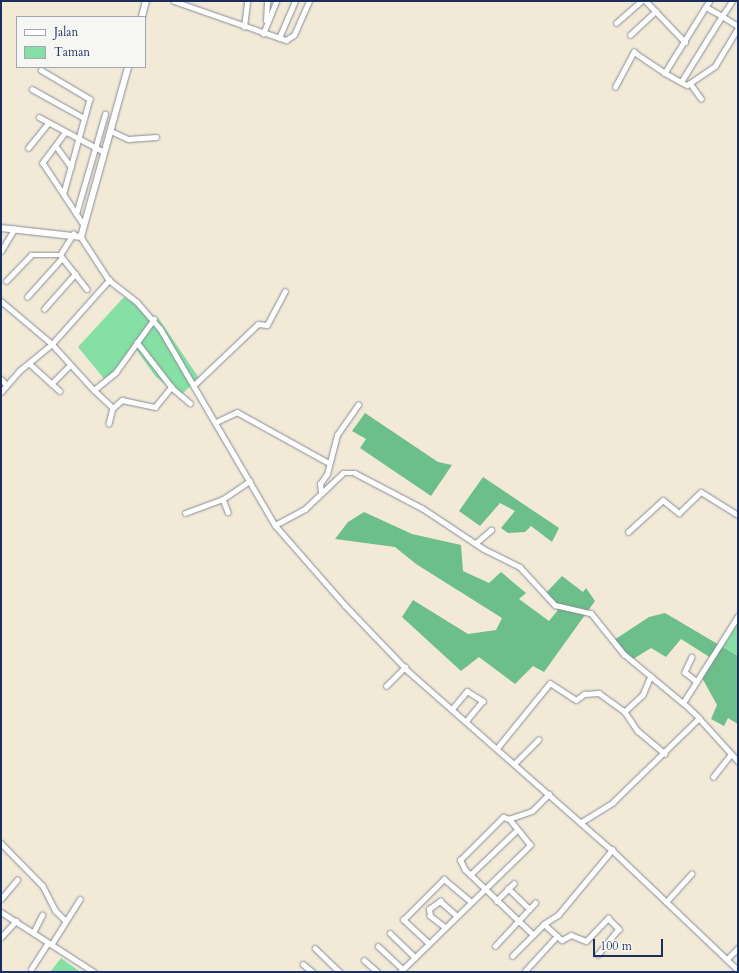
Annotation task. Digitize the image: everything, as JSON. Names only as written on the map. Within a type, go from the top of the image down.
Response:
[{"type":"street","points":[[142,16],[146,1]]},
{"type":"street","points":[[174,1],[263,34],[279,38],[292,38],[309,1]]},
{"type":"street","points":[[244,27],[246,1]]},
{"type":"street","points":[[266,26],[267,1]]},
{"type":"street","points":[[263,34],[276,1]]},
{"type":"street","points":[[279,38],[295,1]]},
{"type":"street","points":[[616,23],[641,1]]},
{"type":"street","points":[[646,1],[684,42]]},
{"type":"street","points":[[665,73],[710,1]]},
{"type":"street","points":[[681,82],[732,1]]},
{"type":"street","points":[[615,88],[634,52],[681,82],[690,83],[715,66],[738,27],[706,7]]},
{"type":"street","points":[[630,35],[656,11]]},
{"type":"street","points":[[80,220],[99,150],[111,131],[128,68]]},
{"type":"street","points":[[41,70],[89,98],[64,193]]},
{"type":"street","points":[[690,83],[701,98]]},
{"type":"street","points":[[32,90],[84,118]]},
{"type":"street","points":[[105,114],[99,150],[80,220],[81,236],[92,259],[109,280],[154,319],[216,422],[275,525],[405,667],[498,747],[580,823],[612,850],[738,970]]},
{"type":"street","points":[[39,117],[78,140],[99,150]]},
{"type":"street","points":[[28,148],[48,123]]},
{"type":"street","points":[[111,131],[128,139],[156,137]]},
{"type":"street","points":[[66,132],[43,162],[80,220]]},
{"type":"street","points":[[56,146],[71,167]]},
{"type":"street","points":[[1,228],[81,236]]},
{"type":"street","points":[[1,251],[14,229]]},
{"type":"street","points":[[27,297],[61,257],[73,234]]},
{"type":"street","points":[[6,281],[31,255],[61,257],[87,289]]},
{"type":"street","points":[[44,309],[75,274]]},
{"type":"street","points":[[1,392],[52,344],[109,280]]},
{"type":"street","points":[[194,385],[258,324],[267,325],[285,291]]},
{"type":"street","points":[[1,300],[52,344],[69,366],[113,408]]},
{"type":"street","points":[[94,390],[116,372],[154,319]]},
{"type":"street","points":[[137,343],[172,387],[190,403]]},
{"type":"street","points":[[30,364],[60,391]]},
{"type":"street","points":[[51,384],[69,366]]},
{"type":"street","points":[[1,379],[7,385]]},
{"type":"street","points":[[109,424],[113,408],[122,400],[155,407],[172,387]]},
{"type":"street","points":[[321,492],[320,484],[327,474],[337,435],[358,405]]},
{"type":"street","points":[[216,422],[237,412],[329,463]]},
{"type":"street","points":[[275,525],[305,509],[321,492],[343,473],[355,474],[422,508],[476,543],[520,567],[555,605],[591,613],[624,654],[652,676],[699,718],[730,755],[738,761]]},
{"type":"street","points":[[185,513],[224,499],[250,481]]},
{"type":"street","points":[[628,532],[663,500],[679,512],[701,492],[738,516]]},
{"type":"street","points":[[224,499],[228,512]]},
{"type":"street","points":[[476,543],[491,530]]},
{"type":"street","points":[[683,703],[695,680],[738,616]]},
{"type":"street","points":[[692,657],[685,672],[695,680]]},
{"type":"street","points":[[386,686],[405,667]]},
{"type":"street","points":[[625,712],[643,695],[652,676]]},
{"type":"street","points":[[498,747],[550,684],[576,700],[584,694],[599,693],[625,712],[638,731],[665,754]]},
{"type":"street","points":[[452,709],[467,691],[484,701],[467,721]]},
{"type":"street","points":[[580,823],[614,802],[665,754],[699,718]]},
{"type":"street","points":[[515,763],[538,740]]},
{"type":"street","points":[[713,777],[730,755]]},
{"type":"street","points":[[509,820],[532,811],[549,794]]},
{"type":"street","points":[[378,946],[401,971],[456,914],[484,888],[530,845],[509,820],[503,816],[461,858],[461,865],[470,875],[484,888],[496,901],[533,935]]},
{"type":"street","points":[[470,875],[517,830]]},
{"type":"street","points":[[1,843],[43,886],[56,911],[65,920]]},
{"type":"street","points":[[512,956],[544,924],[558,915],[612,850]]},
{"type":"street","points":[[666,902],[691,874]]},
{"type":"street","points":[[1,900],[17,880]]},
{"type":"street","points":[[428,944],[403,920],[444,880],[470,901]]},
{"type":"street","points":[[496,901],[514,883]]},
{"type":"street","points":[[508,888],[530,908]]},
{"type":"street","points":[[31,969],[80,899]]},
{"type":"street","points":[[444,927],[430,916],[429,909],[440,901],[456,914]]},
{"type":"street","points":[[495,946],[535,903]]},
{"type":"street","points":[[1,912],[34,931],[49,944],[61,948],[94,972]]},
{"type":"street","points":[[34,931],[42,915]]},
{"type":"street","points":[[544,924],[562,940],[571,935],[586,941],[608,918],[619,929],[598,955]]},
{"type":"street","points":[[1,936],[16,921]]},
{"type":"street","points":[[390,933],[415,957]]},
{"type":"street","points":[[525,971],[557,936]]},
{"type":"street","points":[[315,948],[340,972]]},
{"type":"street","points":[[727,959],[738,948]]},
{"type":"street","points":[[364,960],[378,972]]},
{"type":"street","points":[[303,964],[313,972]]},
{"type":"green space","points":[[124,297],[159,319],[199,378],[180,396],[156,377],[135,348],[105,380],[78,347]]},
{"type":"green space","points":[[365,413],[438,462],[452,465],[431,496],[360,448],[366,439],[352,431]]},
{"type":"green space","points":[[483,477],[559,528],[552,542],[531,526],[525,532],[508,533],[501,528],[515,511],[500,503],[480,526],[459,511]]},
{"type":"green space","points":[[364,512],[412,534],[461,545],[463,571],[489,583],[501,572],[526,593],[519,599],[549,621],[558,610],[543,596],[562,576],[583,592],[586,588],[595,601],[544,672],[533,666],[515,684],[479,657],[461,671],[402,617],[413,600],[468,634],[496,630],[502,618],[416,564],[395,547],[335,539],[348,522]]},
{"type":"green space","points":[[665,613],[738,656],[738,724],[728,718],[724,726],[711,719],[717,705],[701,676],[711,658],[681,639],[666,657],[651,648],[630,661],[611,642],[649,617]]},
{"type":"green space","points":[[738,621],[738,656],[723,647]]},
{"type":"green space","points":[[61,958],[79,971],[50,972]]}]
